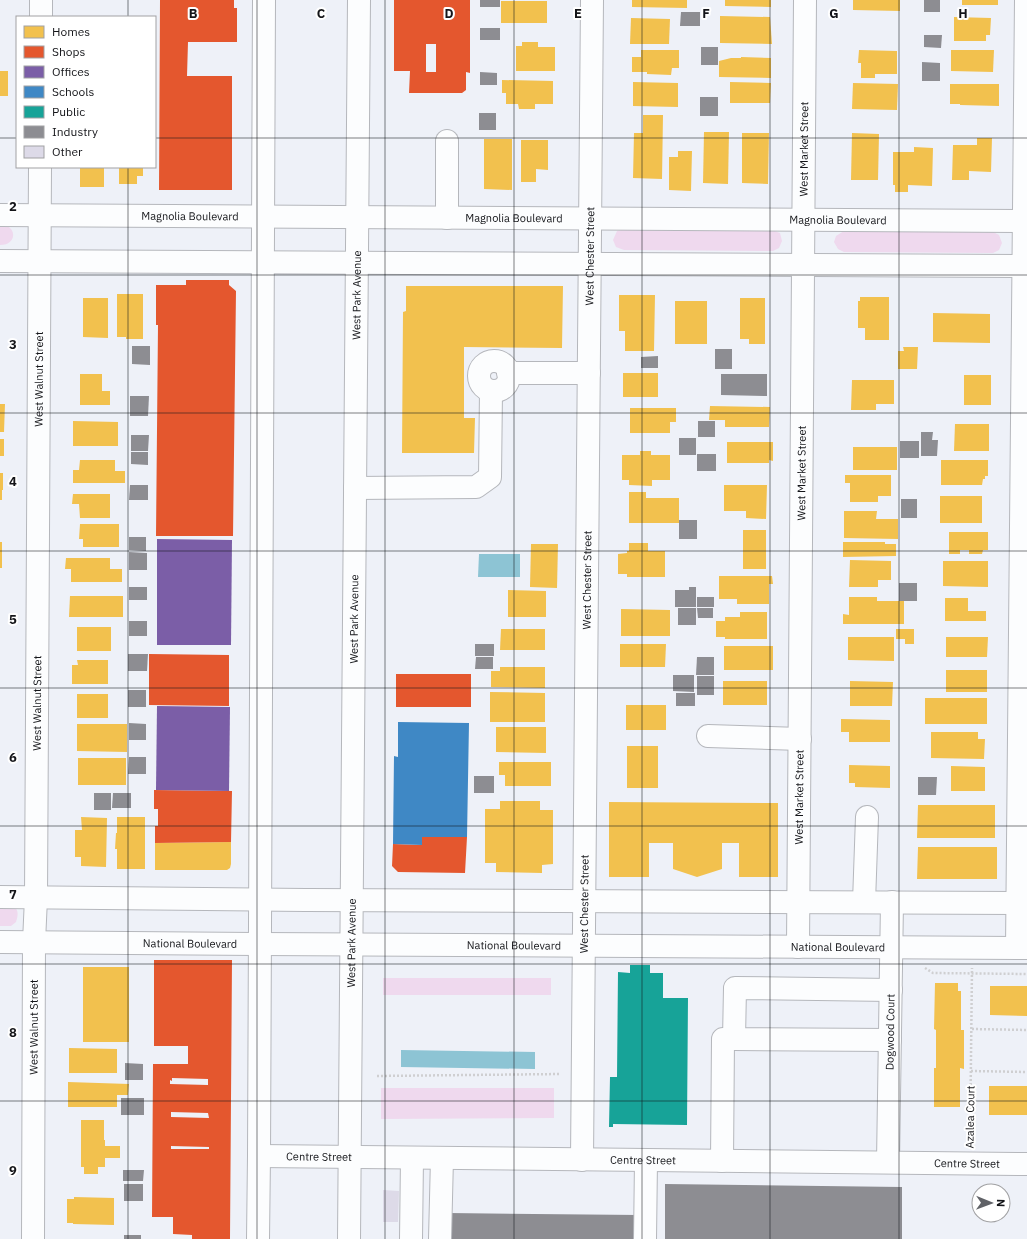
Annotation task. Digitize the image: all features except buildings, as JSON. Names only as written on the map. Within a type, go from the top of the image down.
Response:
[{"type":"main road","points":[[41,16],[42,0]]},
{"type":"main road","points":[[258,1239],[264,0]]},
{"type":"main road","name":"West Park Avenue","points":[[349,1239],[359,0]]},
{"type":"main road","name":"West Chester Street","points":[[582,1160],[592,0]]},
{"type":"main road","name":"West Market Street","points":[[798,947],[805,0]]},
{"type":"main road","points":[[1022,948],[1026,0]]},
{"type":"main road","points":[[447,141],[447,218]]},
{"type":"main road","name":"West Walnut Street","points":[[33,1239],[40,168]]},
{"type":"main road","name":"Magnolia Boulevard","points":[[0,215],[1025,221]]},
{"type":"main road","points":[[0,260],[1025,266]]},
{"type":"main road","points":[[355,488],[476,487],[490,477],[491,391],[480,382],[479,377],[485,364],[490,362],[500,363],[504,365],[508,373],[589,373]]},
{"type":"main road","points":[[708,736],[800,739]]},
{"type":"main road","points":[[864,902],[867,817]]},
{"type":"main road","points":[[0,897],[260,900],[1022,903]]},
{"type":"main road","name":"Dogwood Court","points":[[888,1162],[892,902]]},
{"type":"main road","name":"National Boulevard","points":[[0,942],[1022,948]]},
{"type":"main road","points":[[734,1039],[735,988],[891,990]]},
{"type":"main road","points":[[722,1161],[724,1039],[890,1040]]},
{"type":"main road","name":"Centre Street","points":[[259,1156],[1027,1164]]},
{"type":"main road","points":[[411,1239],[412,1158]]},
{"type":"main road","points":[[440,1239],[442,1158]]},
{"type":"main road","points":[[645,1239],[646,1161]]},
{"type":"path","name":"Azalea Court","points":[[970,1163],[971,948]]},
{"type":"path","points":[[921,966],[933,973],[1027,974]]},
{"type":"path","points":[[971,1029],[1027,1030]]},
{"type":"path","name":"Azalea Court","points":[[971,1072],[1027,1072]]},
{"type":"path","points":[[377,1076],[561,1074]]},
{"type":"shaded area","points":[[0,224],[6,225],[10,228],[13,235],[10,242],[0,245]]},
{"type":"shaded area","points":[[625,229],[772,230],[780,233],[782,241],[779,248],[773,251],[624,250],[616,247],[613,240],[617,231]]},
{"type":"shaded area","points":[[844,231],[993,232],[999,235],[1002,243],[999,250],[993,253],[844,252],[838,249],[834,242],[836,236]]},
{"type":"shaded area","points":[[0,905],[13,906],[17,910],[18,913],[16,922],[11,926],[0,926]]},
{"type":"shaded area","points":[[383,978],[551,978],[551,995],[383,995]]},
{"type":"shaded area","points":[[381,1088],[554,1088],[554,1118],[381,1119]]},
{"type":"water","points":[[479,554],[520,554],[520,577],[478,577]]},
{"type":"water","points":[[401,1050],[535,1052],[535,1069],[401,1067]]}]
